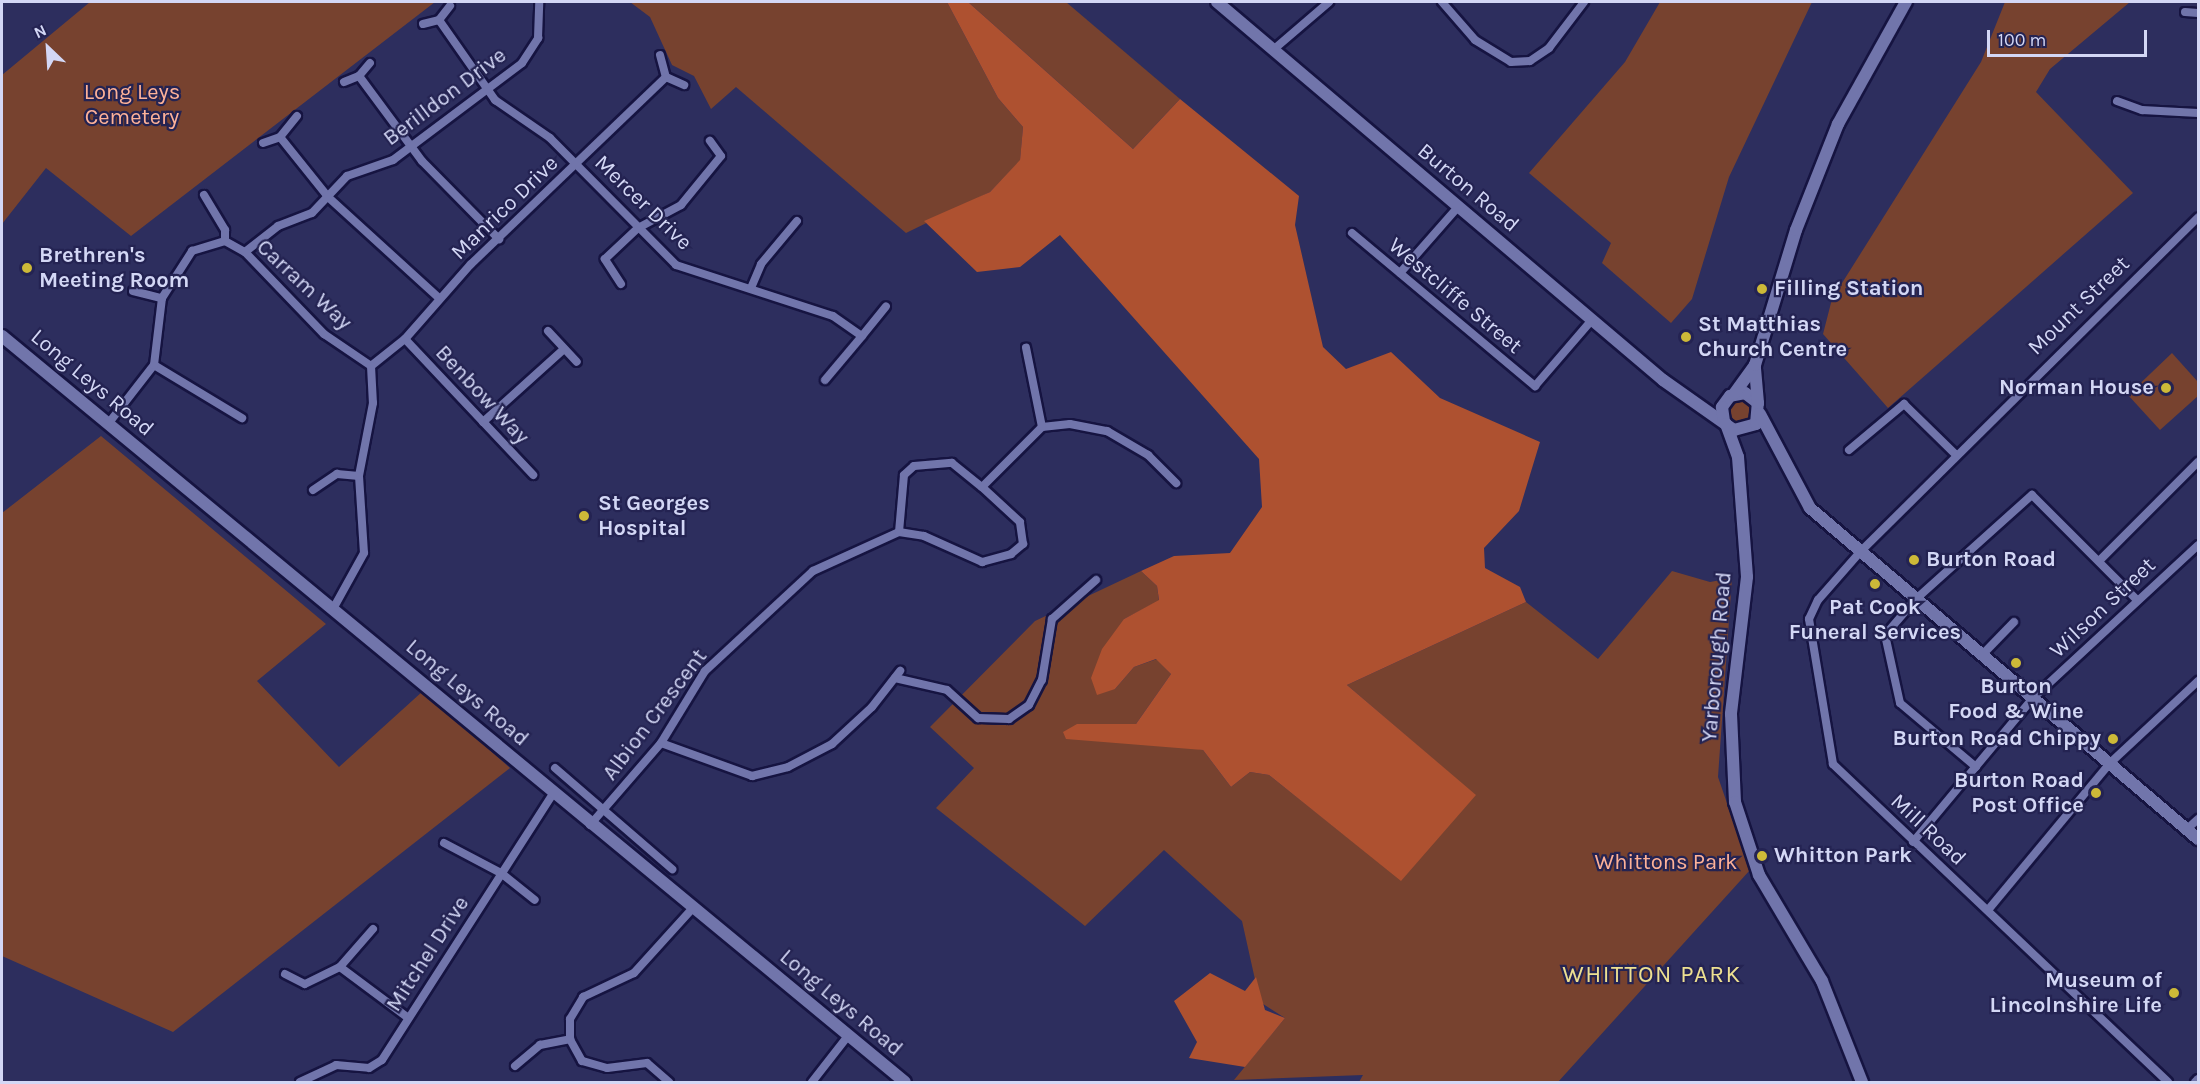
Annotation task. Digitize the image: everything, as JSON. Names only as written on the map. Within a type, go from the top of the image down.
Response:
[{"type":"main road","name":"Burton Road","points":[[1217,2],[1663,380],[1697,400],[1725,422]]},
{"type":"main road","points":[[1738,457],[1722,407],[1755,365],[1796,230],[1838,124],[1906,2]]},
{"type":"main road","name":"Long Leys Road","points":[[2,336],[590,825],[905,1083]]},
{"type":"main road","points":[[1738,457],[1759,408],[1755,365]]},
{"type":"main road","points":[[1697,400],[1750,395],[1777,444],[1800,496],[1916,599],[2199,839]]},
{"type":"main road","points":[[1725,422],[1750,428],[1777,444]]},
{"type":"main road","name":"Yarborough Road","points":[[1738,457],[1747,577],[1731,714],[1736,802],[1759,875],[1822,981],[1862,1083]]},
{"type":"street","name":"Berilldon Drive","points":[[245,252],[278,226],[312,213],[347,176],[377,167],[410,146],[533,51],[539,2]]},
{"type":"street","points":[[1273,50],[1329,2]]},
{"type":"street","points":[[1442,2],[1475,40],[1511,62],[1530,61],[1549,48],[1584,2]]},
{"type":"street","points":[[423,24],[439,20],[450,6]]},
{"type":"street","points":[[2185,12],[2199,13]]},
{"type":"street","name":"Mercer Drive","points":[[439,20],[486,89],[577,165],[676,265],[832,316],[862,336]]},
{"type":"street","points":[[660,55],[666,77],[684,85]]},
{"type":"street","points":[[344,82],[359,76],[370,63]]},
{"type":"street","points":[[359,76],[410,146],[499,240]]},
{"type":"street","name":"Manrico Drive","points":[[371,366],[405,339],[439,298],[666,77]]},
{"type":"street","points":[[2117,101],[2142,110],[2199,114]]},
{"type":"street","points":[[263,143],[280,137],[297,116]]},
{"type":"street","points":[[280,137],[328,197],[439,298]]},
{"type":"street","points":[[621,284],[605,258],[638,228],[681,206],[721,156],[710,141]]},
{"type":"street","points":[[204,195],[225,230],[225,241]]},
{"type":"street","points":[[1400,273],[1458,207]]},
{"type":"street","name":"Mount Street","points":[[1861,551],[1954,454],[2199,217]]},
{"type":"street","points":[[751,288],[761,264],[797,222]]},
{"type":"street","name":"Westcliffe Street","points":[[1352,233],[1535,386],[1592,321]]},
{"type":"street","name":"Carram Way","points":[[154,365],[162,298],[192,251],[225,241],[245,252],[324,334],[371,366]]},
{"type":"street","points":[[133,291],[162,298]]},
{"type":"street","points":[[825,380],[886,306]]},
{"type":"street","points":[[548,331],[577,362]]},
{"type":"street","name":"Benbow Way","points":[[405,339],[533,476]]},
{"type":"street","points":[[1026,348],[1042,427]]},
{"type":"street","points":[[483,422],[564,349]]},
{"type":"street","points":[[108,424],[154,365],[242,418]]},
{"type":"street","points":[[333,609],[364,553],[359,476],[373,403],[371,366]]},
{"type":"street","points":[[1849,450],[1904,404],[1954,454]]},
{"type":"street","points":[[982,487],[1042,427],[1070,424],[1107,431],[1148,455],[1176,483]]},
{"type":"street","points":[[2099,561],[2199,462]]},
{"type":"street","points":[[952,463],[982,487],[1020,522],[1023,544],[1011,554],[982,562],[924,536],[899,532],[904,475],[914,466],[952,463]]},
{"type":"street","points":[[313,490],[337,474],[359,476]]},
{"type":"street","points":[[1976,766],[1900,703],[1886,635],[1916,599],[2024,498],[2040,498],[2137,600]]},
{"type":"street","name":"Albion Crescent","points":[[590,825],[661,743],[705,671],[813,571],[899,532]]},
{"type":"street","name":"Wilson Street","points":[[1913,842],[2033,698],[2199,545]]},
{"type":"street","name":"Mill Road","points":[[1861,551],[1818,600],[1809,619],[1829,754],[1913,842],[1988,910],[2168,1083]]},
{"type":"street","points":[[661,743],[752,776],[788,767],[832,744],[872,707],[897,674],[947,690],[984,720],[1009,719],[1029,705],[1042,680],[1052,620],[1096,580]]},
{"type":"street","points":[[1982,655],[2014,622]]},
{"type":"street","points":[[1988,910],[2109,764],[2199,681]]},
{"type":"street","points":[[555,768],[672,869]]},
{"type":"street","name":"Mitchel Drive","points":[[300,1083],[336,1065],[369,1068],[382,1060],[407,1017],[554,794]]},
{"type":"street","points":[[2187,829],[2199,819]]},
{"type":"street","points":[[444,843],[501,873],[535,900]]},
{"type":"street","points":[[669,1083],[646,1063],[607,1068],[582,1061],[570,1039],[570,1019],[583,997],[634,972],[693,908]]},
{"type":"street","points":[[285,974],[305,984],[340,967],[373,929]]},
{"type":"street","points":[[340,967],[407,1017]]},
{"type":"street","points":[[812,1083],[848,1036]]},
{"type":"street","points":[[515,1066],[540,1045],[570,1039]]},
{"type":"street","points":[[2195,1083],[2199,1079]]},
{"type":"green space","name":"Long Leys Cemetery","points":[[90,2],[435,2],[131,236],[46,168],[2,224],[2,75]]},
{"type":"green space","points":[[630,2],[947,2],[998,98],[1023,127],[1020,161],[990,192],[906,233],[736,87],[711,109],[694,76],[672,65],[650,17]]},
{"type":"green space","points":[[968,2],[1066,2],[1180,99],[1133,149]]},
{"type":"green space","points":[[1660,2],[1812,2],[1729,177],[1692,299],[1671,323],[1602,263],[1611,243],[1529,173],[1625,62]]},
{"type":"green space","points":[[2005,2],[2130,2],[2050,69],[2036,92],[2133,193],[1888,408],[1823,334],[1832,299],[1981,62]]},
{"type":"green space","name":"Norman House","points":[[2172,353],[2198,382],[2198,396],[2160,430],[2128,395]]},
{"type":"green space","points":[[1740,398],[1749,402],[1753,411],[1749,420],[1740,424],[1731,420],[1727,411],[1731,402]]},
{"type":"green space","points":[[101,436],[326,624],[257,681],[339,767],[423,691],[510,768],[173,1032],[2,956],[2,513]]},
{"type":"green space","name":"Whittons Park","points":[[1141,571],[1157,586],[1159,601],[1124,619],[1115,689],[1134,667],[1157,659],[1171,674],[1136,724],[1077,724],[1203,750],[1231,787],[1250,772],[1269,775],[1401,880],[1475,795],[1347,685],[1526,602],[1598,659],[1672,571],[1710,582],[1732,578],[1718,777],[1750,870],[1558,1082],[1359,1082],[1363,1075],[1234,1080],[1285,1018],[1260,1002],[1242,921],[1164,850],[1085,926],[936,808],[974,768],[930,727],[1035,621]]},
{"type":"shaded area","points":[[947,2],[968,2],[1133,149],[1180,99],[1299,196],[1295,225],[1323,347],[1346,369],[1391,352],[1440,398],[1540,442],[1519,511],[1484,548],[1485,568],[1520,587],[1526,602],[1347,685],[1476,795],[1401,881],[1269,775],[1250,772],[1231,787],[1203,750],[1066,739],[1063,732],[1077,724],[1136,724],[1171,674],[1156,659],[1134,667],[1115,689],[1097,695],[1091,678],[1102,649],[1124,619],[1159,600],[1157,586],[1141,571],[1174,556],[1230,553],[1262,507],[1259,459],[1060,235],[1020,267],[977,272],[924,221],[990,192],[1020,160],[1023,127],[998,98]]},
{"type":"shaded area","points":[[1210,973],[1245,991],[1256,977],[1265,1010],[1285,1018],[1245,1067],[1189,1058],[1197,1042],[1174,1001]]},
{"type":"place","name":"Brethren's Meeting Room","points":[[27,268]]},
{"type":"place","name":"Filling Station","points":[[1762,289]]},
{"type":"place","name":"St Matthias Church Centre","points":[[1686,337]]},
{"type":"place","name":"Norman House","points":[[2166,388]]},
{"type":"place","name":"St Georges Hospital","points":[[584,516]]},
{"type":"place","name":"Burton Road","points":[[1914,560]]},
{"type":"place","name":"Pat Cook Funeral Services","points":[[1875,584]]},
{"type":"place","name":"Burton Food & Wine","points":[[2016,663]]},
{"type":"place","name":"Burton Road Chippy","points":[[2113,739]]},
{"type":"place","name":"Burton Road Post Office","points":[[2096,793]]},
{"type":"place","name":"Whitton Park","points":[[1762,856]]},
{"type":"place","name":"Museum of Lincolnshire Life","points":[[2174,993]]},
{"type":"district","name":"WHITTON PARK","points":[[1652,975]]}]
